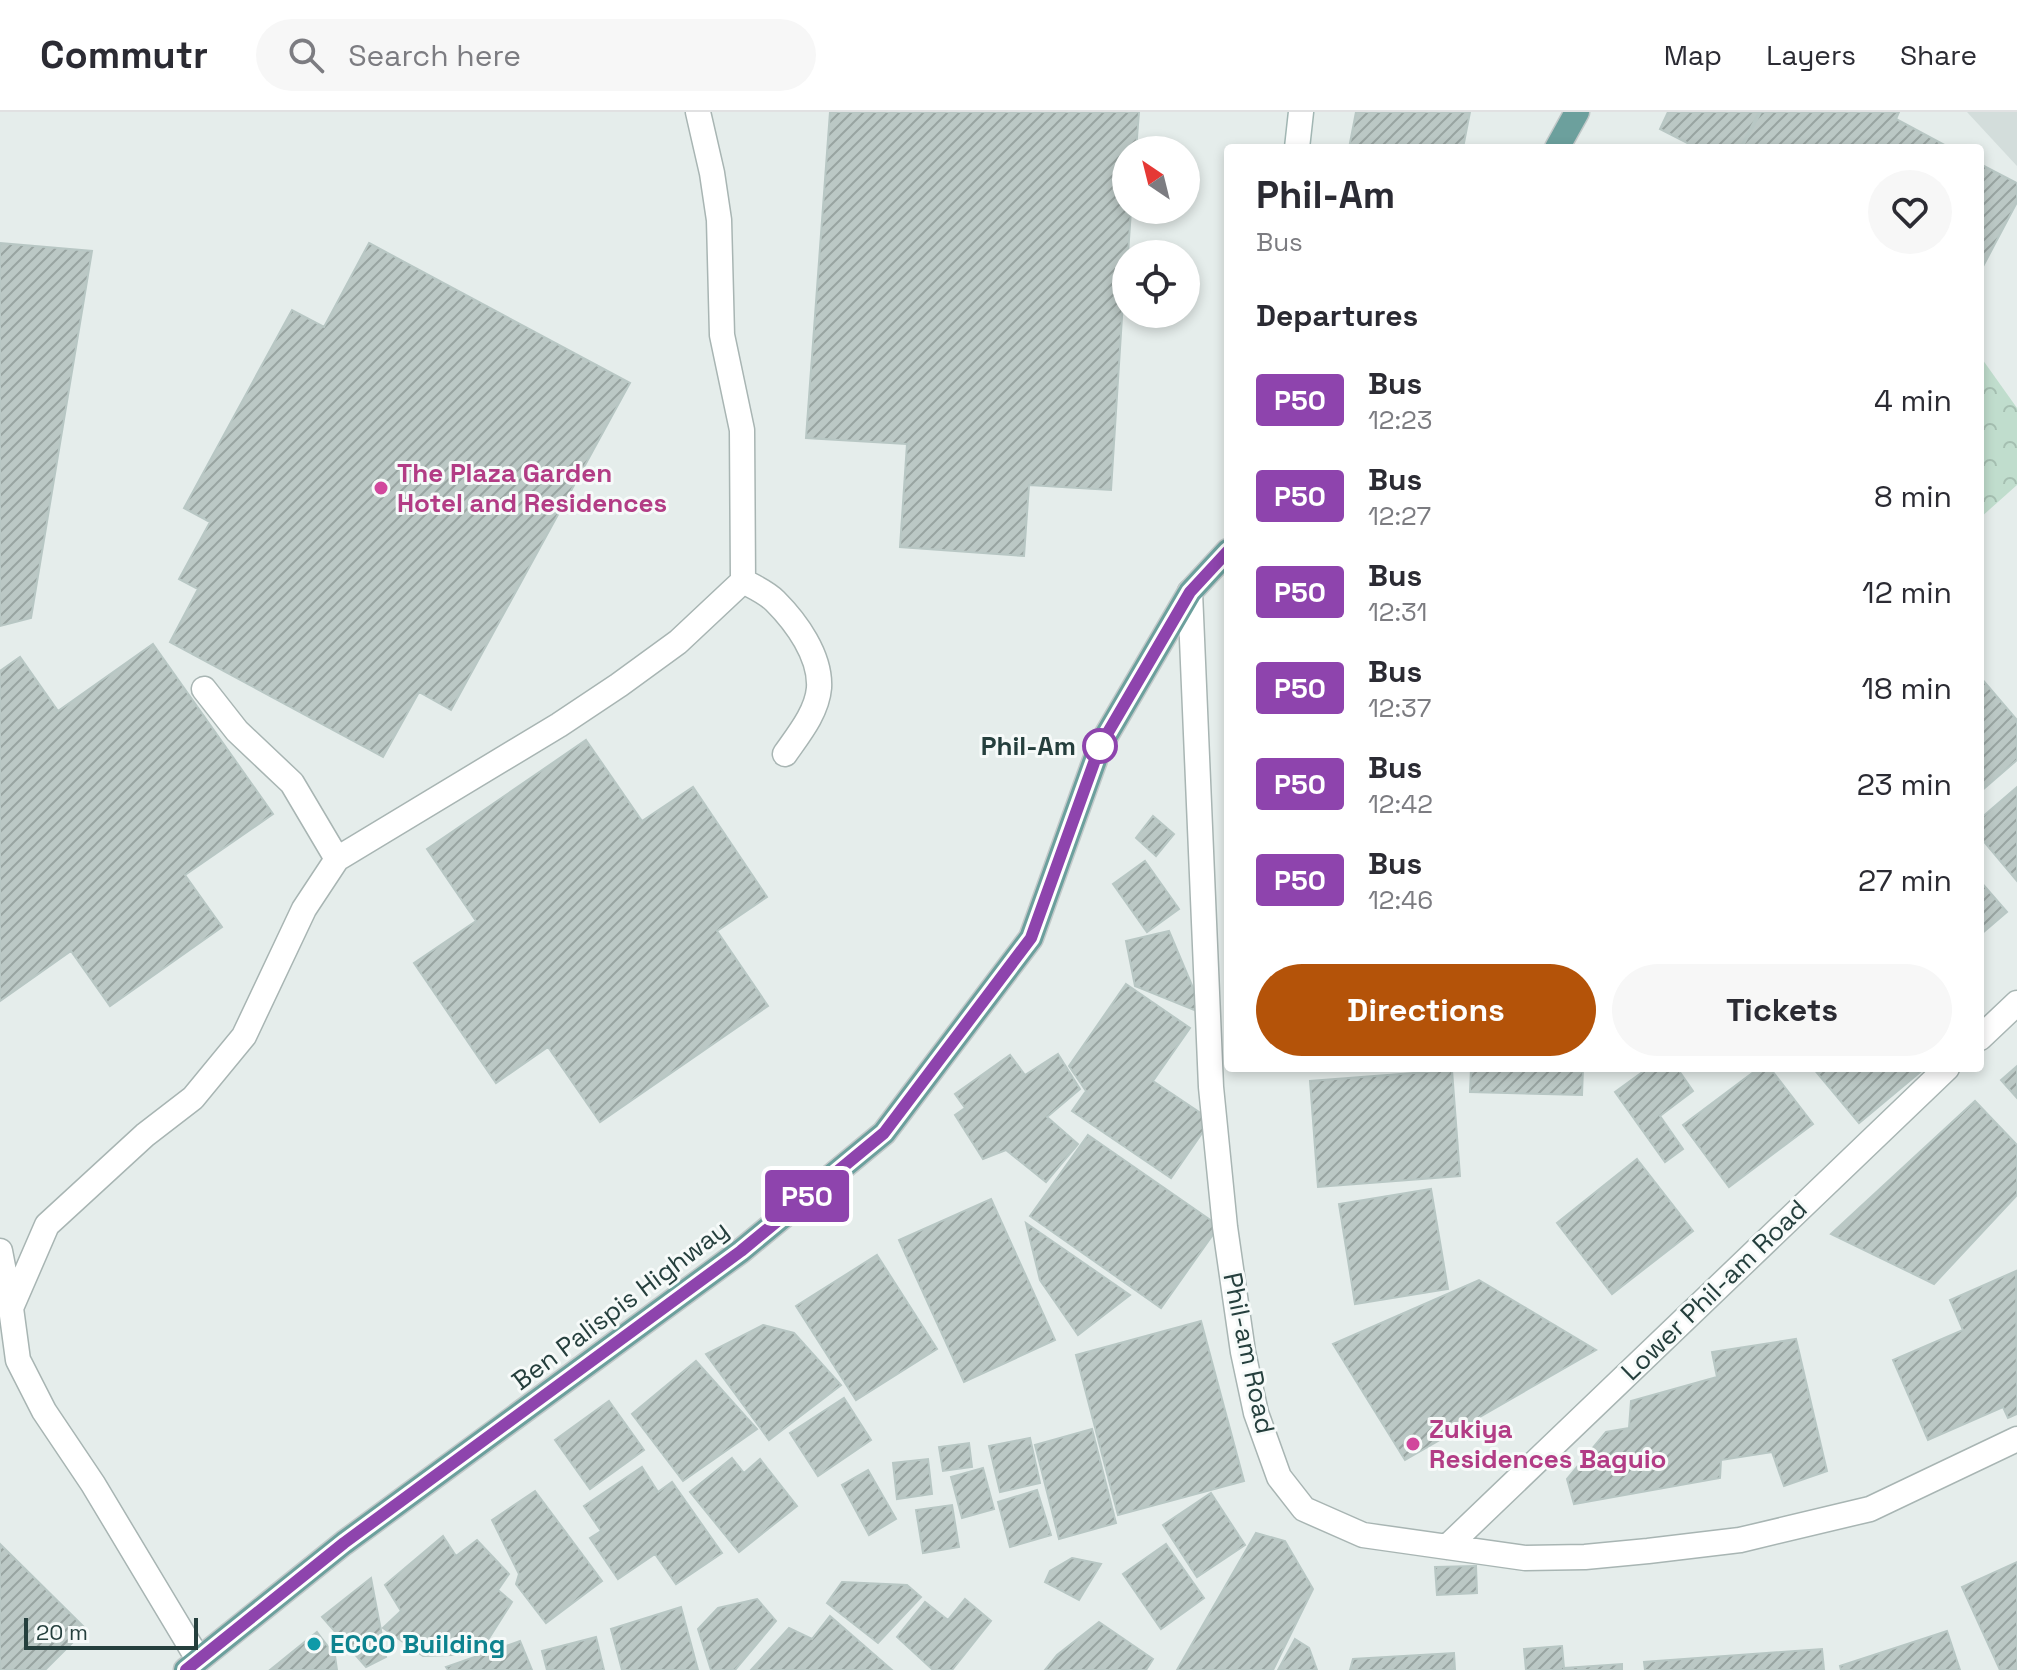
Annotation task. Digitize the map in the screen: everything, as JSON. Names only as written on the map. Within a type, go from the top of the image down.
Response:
[{"type":"main road","points":[[1559,144],[1577,112]]},
{"type":"main road","name":"Ben Palispis Highway","points":[[192,1664],[344,1543],[741,1251],[884,1133],[1031,938],[1100,746],[1190,592],[1224,555]]},
{"type":"street","points":[[11,1308],[47,1225],[145,1135],[193,1098],[244,1036],[304,909],[337,859],[559,725],[619,685],[678,642],[743,581],[742,430],[722,335],[719,220],[698,112]]},
{"type":"street","points":[[1297,144],[1301,112]]},
{"type":"street","points":[[743,581],[773,599],[799,629],[815,662],[819,688],[810,716],[785,754]]},
{"type":"street","name":"Phil-am Road","points":[[1190,592],[1211,1087],[1225,1227],[1243,1352],[1256,1413],[1279,1477],[1304,1509],[1363,1535],[1525,1558],[1585,1557],[1740,1540],[1870,1509],[1947,1475],[2017,1439]]},
{"type":"street","points":[[204,689],[237,731],[292,783],[337,859]]},
{"type":"street","points":[[1984,1034],[2017,1003]]},
{"type":"street","name":"Lower Phil-am Road","points":[[1447,1547],[1943,1072]]},
{"type":"street","points":[[0,1251],[18,1360],[44,1411],[93,1484],[192,1664]]},
{"type":"shaded area","points":[[1967,112],[2017,112],[2017,166]]},
{"type":"green space","points":[[1984,362],[2017,408],[2017,485],[1984,514]]},
{"type":"building","points":[[830,112],[1139,112],[1137,136],[1112,136],[1112,224],[1130,224],[1129,240],[1112,240],[1112,328],[1121,328],[1111,490],[1029,485],[1024,556],[900,547],[907,444],[806,438]]},
{"type":"building","points":[[1356,112],[1470,112],[1464,144],[1350,144]]},
{"type":"building","points":[[1668,112],[1759,112],[1742,144],[1689,144],[1660,129]]},
{"type":"building","points":[[1761,112],[1899,112],[1896,119],[1943,144],[1744,144]]},
{"type":"building","points":[[1984,166],[2017,183],[2017,202],[1984,264]]},
{"type":"building","points":[[0,243],[92,251],[31,618],[0,626]]},
{"type":"building","points":[[369,243],[630,383],[451,710],[419,692],[383,757],[170,642],[198,589],[179,579],[210,522],[184,508],[292,310],[324,327]]},
{"type":"building","points":[[153,644],[273,814],[185,875],[222,927],[110,1006],[71,951],[0,1001],[0,671],[20,657],[58,711]]},
{"type":"building","points":[[1984,682],[2017,720],[2017,760],[1984,789]]},
{"type":"building","points":[[586,740],[642,821],[693,787],[767,897],[717,931],[768,1006],[600,1122],[548,1047],[496,1083],[414,963],[476,921],[427,849]]},
{"type":"building","points":[[2017,787],[2017,881],[1984,842],[1984,816]]},
{"type":"building","points":[[1153,816],[1174,834],[1156,856],[1136,838]]},
{"type":"building","points":[[1145,861],[1179,909],[1147,932],[1113,884]]},
{"type":"building","points":[[1984,886],[2007,912],[1984,932]]},
{"type":"building","points":[[1169,931],[1204,1014],[1135,986],[1126,941]]},
{"type":"building","points":[[1126,984],[1190,1028],[1153,1081],[1211,1120],[1171,1178],[1072,1111],[1086,1091],[1069,1066]]},
{"type":"building","points":[[1058,1054],[1080,1089],[1047,1117],[1078,1144],[1046,1182],[1006,1150],[983,1159],[955,1115],[965,1108],[955,1094],[1010,1055],[1025,1075]]},
{"type":"building","points":[[2017,1066],[2017,1098],[2001,1080]]},
{"type":"building","points":[[1452,1072],[1460,1176],[1318,1187],[1310,1081]]},
{"type":"building","points":[[1471,1072],[1583,1072],[1582,1095],[1470,1092]]},
{"type":"building","points":[[1642,1072],[1680,1072],[1693,1091],[1660,1116],[1683,1149],[1665,1162],[1615,1092]]},
{"type":"building","points":[[1754,1072],[1773,1072],[1813,1124],[1729,1187],[1683,1125]]},
{"type":"building","points":[[1816,1072],[1920,1072],[1859,1123]]},
{"type":"building","points":[[1975,1101],[2017,1145],[2017,1195],[1934,1284],[1831,1234]]},
{"type":"building","points":[[1088,1135],[1219,1226],[1161,1308],[1030,1216]]},
{"type":"building","points":[[1637,1159],[1693,1231],[1612,1294],[1557,1223]]},
{"type":"building","points":[[1431,1189],[1448,1289],[1355,1304],[1339,1204]]},
{"type":"building","points":[[991,1199],[1055,1340],[964,1382],[899,1240]]},
{"type":"building","points":[[1026,1223],[1130,1295],[1078,1335],[1040,1280]]},
{"type":"building","points":[[877,1255],[937,1349],[856,1400],[796,1306]]},
{"type":"building","points":[[2016,1271],[2017,1414],[2008,1418],[2003,1407],[1928,1440],[1893,1360],[1963,1330],[1950,1300]]},
{"type":"building","points":[[1479,1280],[1596,1350],[1405,1460],[1333,1344]]},
{"type":"building","points":[[1201,1321],[1244,1481],[1118,1515],[1076,1355]]},
{"type":"building","points":[[763,1325],[794,1333],[841,1385],[769,1440],[706,1354]]},
{"type":"building","points":[[1796,1339],[1827,1471],[1784,1486],[1772,1452],[1721,1460],[1720,1478],[1574,1504],[1567,1479],[1606,1432],[1629,1428],[1631,1401],[1717,1377],[1712,1352]]},
{"type":"building","points":[[696,1361],[757,1429],[683,1481],[632,1414]]},
{"type":"building","points":[[844,1398],[871,1440],[818,1476],[790,1433]]},
{"type":"building","points":[[609,1401],[644,1450],[590,1489],[555,1440]]},
{"type":"building","points":[[1092,1429],[1116,1523],[1059,1539],[1035,1445]]},
{"type":"building","points":[[1030,1438],[1040,1483],[1000,1492],[989,1446]]},
{"type":"building","points":[[969,1443],[972,1467],[943,1471],[939,1447]]},
{"type":"building","points":[[732,1458],[744,1473],[760,1459],[797,1506],[739,1552],[690,1492]]},
{"type":"building","points":[[928,1459],[932,1494],[897,1499],[893,1463]]},
{"type":"building","points":[[642,1467],[658,1492],[672,1482],[722,1553],[676,1584],[655,1554],[618,1579],[590,1538],[601,1531],[584,1506]]},
{"type":"building","points":[[983,1468],[994,1509],[962,1518],[951,1477]]},
{"type":"building","points":[[868,1470],[896,1519],[869,1535],[842,1485]]},
{"type":"building","points":[[1037,1490],[1051,1535],[1010,1547],[998,1502]]},
{"type":"building","points":[[535,1491],[602,1581],[546,1623],[516,1584],[519,1574],[492,1520]]},
{"type":"building","points":[[1211,1493],[1245,1545],[1197,1577],[1163,1525]]},
{"type":"building","points":[[952,1505],[959,1547],[923,1553],[916,1510]]},
{"type":"building","points":[[1256,1533],[1285,1541],[1313,1589],[1273,1670],[1177,1670]]},
{"type":"building","points":[[443,1536],[456,1556],[477,1540],[509,1574],[498,1590],[512,1602],[479,1654],[423,1656],[383,1628],[401,1611],[385,1585]]},
{"type":"building","points":[[0,1544],[86,1629],[45,1670],[0,1670]]},
{"type":"building","points":[[1166,1544],[1204,1598],[1161,1629],[1123,1574]]},
{"type":"building","points":[[1072,1558],[1101,1564],[1079,1600],[1045,1582],[1050,1571]]},
{"type":"building","points":[[2017,1562],[2017,1670],[2000,1670],[1962,1587]]},
{"type":"building","points":[[1476,1566],[1477,1593],[1437,1595],[1435,1567]]},
{"type":"building","points":[[371,1578],[386,1657],[366,1667],[322,1617]]},
{"type":"building","points":[[842,1582],[907,1585],[921,1597],[878,1643],[827,1603]]},
{"type":"building","points":[[757,1599],[776,1621],[735,1670],[711,1670],[698,1629],[718,1608]]},
{"type":"building","points":[[965,1599],[991,1621],[952,1670],[933,1670],[897,1637],[925,1602],[948,1620]]},
{"type":"building","points":[[681,1607],[698,1670],[622,1670],[611,1629]]},
{"type":"building","points":[[830,1616],[892,1670],[751,1670],[789,1628],[812,1639]]},
{"type":"building","points":[[1099,1622],[1153,1659],[1146,1670],[1045,1670],[1057,1655]]},
{"type":"building","points":[[1947,1631],[1960,1670],[1841,1670],[1840,1666]]},
{"type":"building","name":"ECCO Building","points":[[317,1632],[335,1656],[337,1670],[270,1670]]},
{"type":"building","points":[[596,1637],[604,1670],[547,1670],[542,1651]]},
{"type":"building","points":[[1295,1639],[1309,1648],[1317,1670],[1278,1670]]},
{"type":"building","points":[[520,1641],[532,1670],[448,1670],[446,1667]]},
{"type":"building","points":[[1562,1646],[1564,1668],[1622,1664],[1622,1670],[1526,1670],[1524,1649]]},
{"type":"building","points":[[1822,1649],[1824,1670],[1645,1670],[1644,1662]]},
{"type":"building","points":[[1454,1653],[1455,1670],[1350,1670],[1353,1659]]},
{"type":"bus line","name":"P50","points":[[186,1670],[344,1543],[741,1251],[884,1133],[1031,938],[1100,746],[1190,592],[1224,555]]},
{"type":"place","name":"The Plaza Garden Hotel and Residences","points":[[381,488]]},
{"type":"place","name":"Phil-Am","points":[[1100,746]]},
{"type":"place","name":"Zukiya Residences Baguio","points":[[1413,1444]]},
{"type":"place","name":"ECCO Building","points":[[314,1644]]}]
